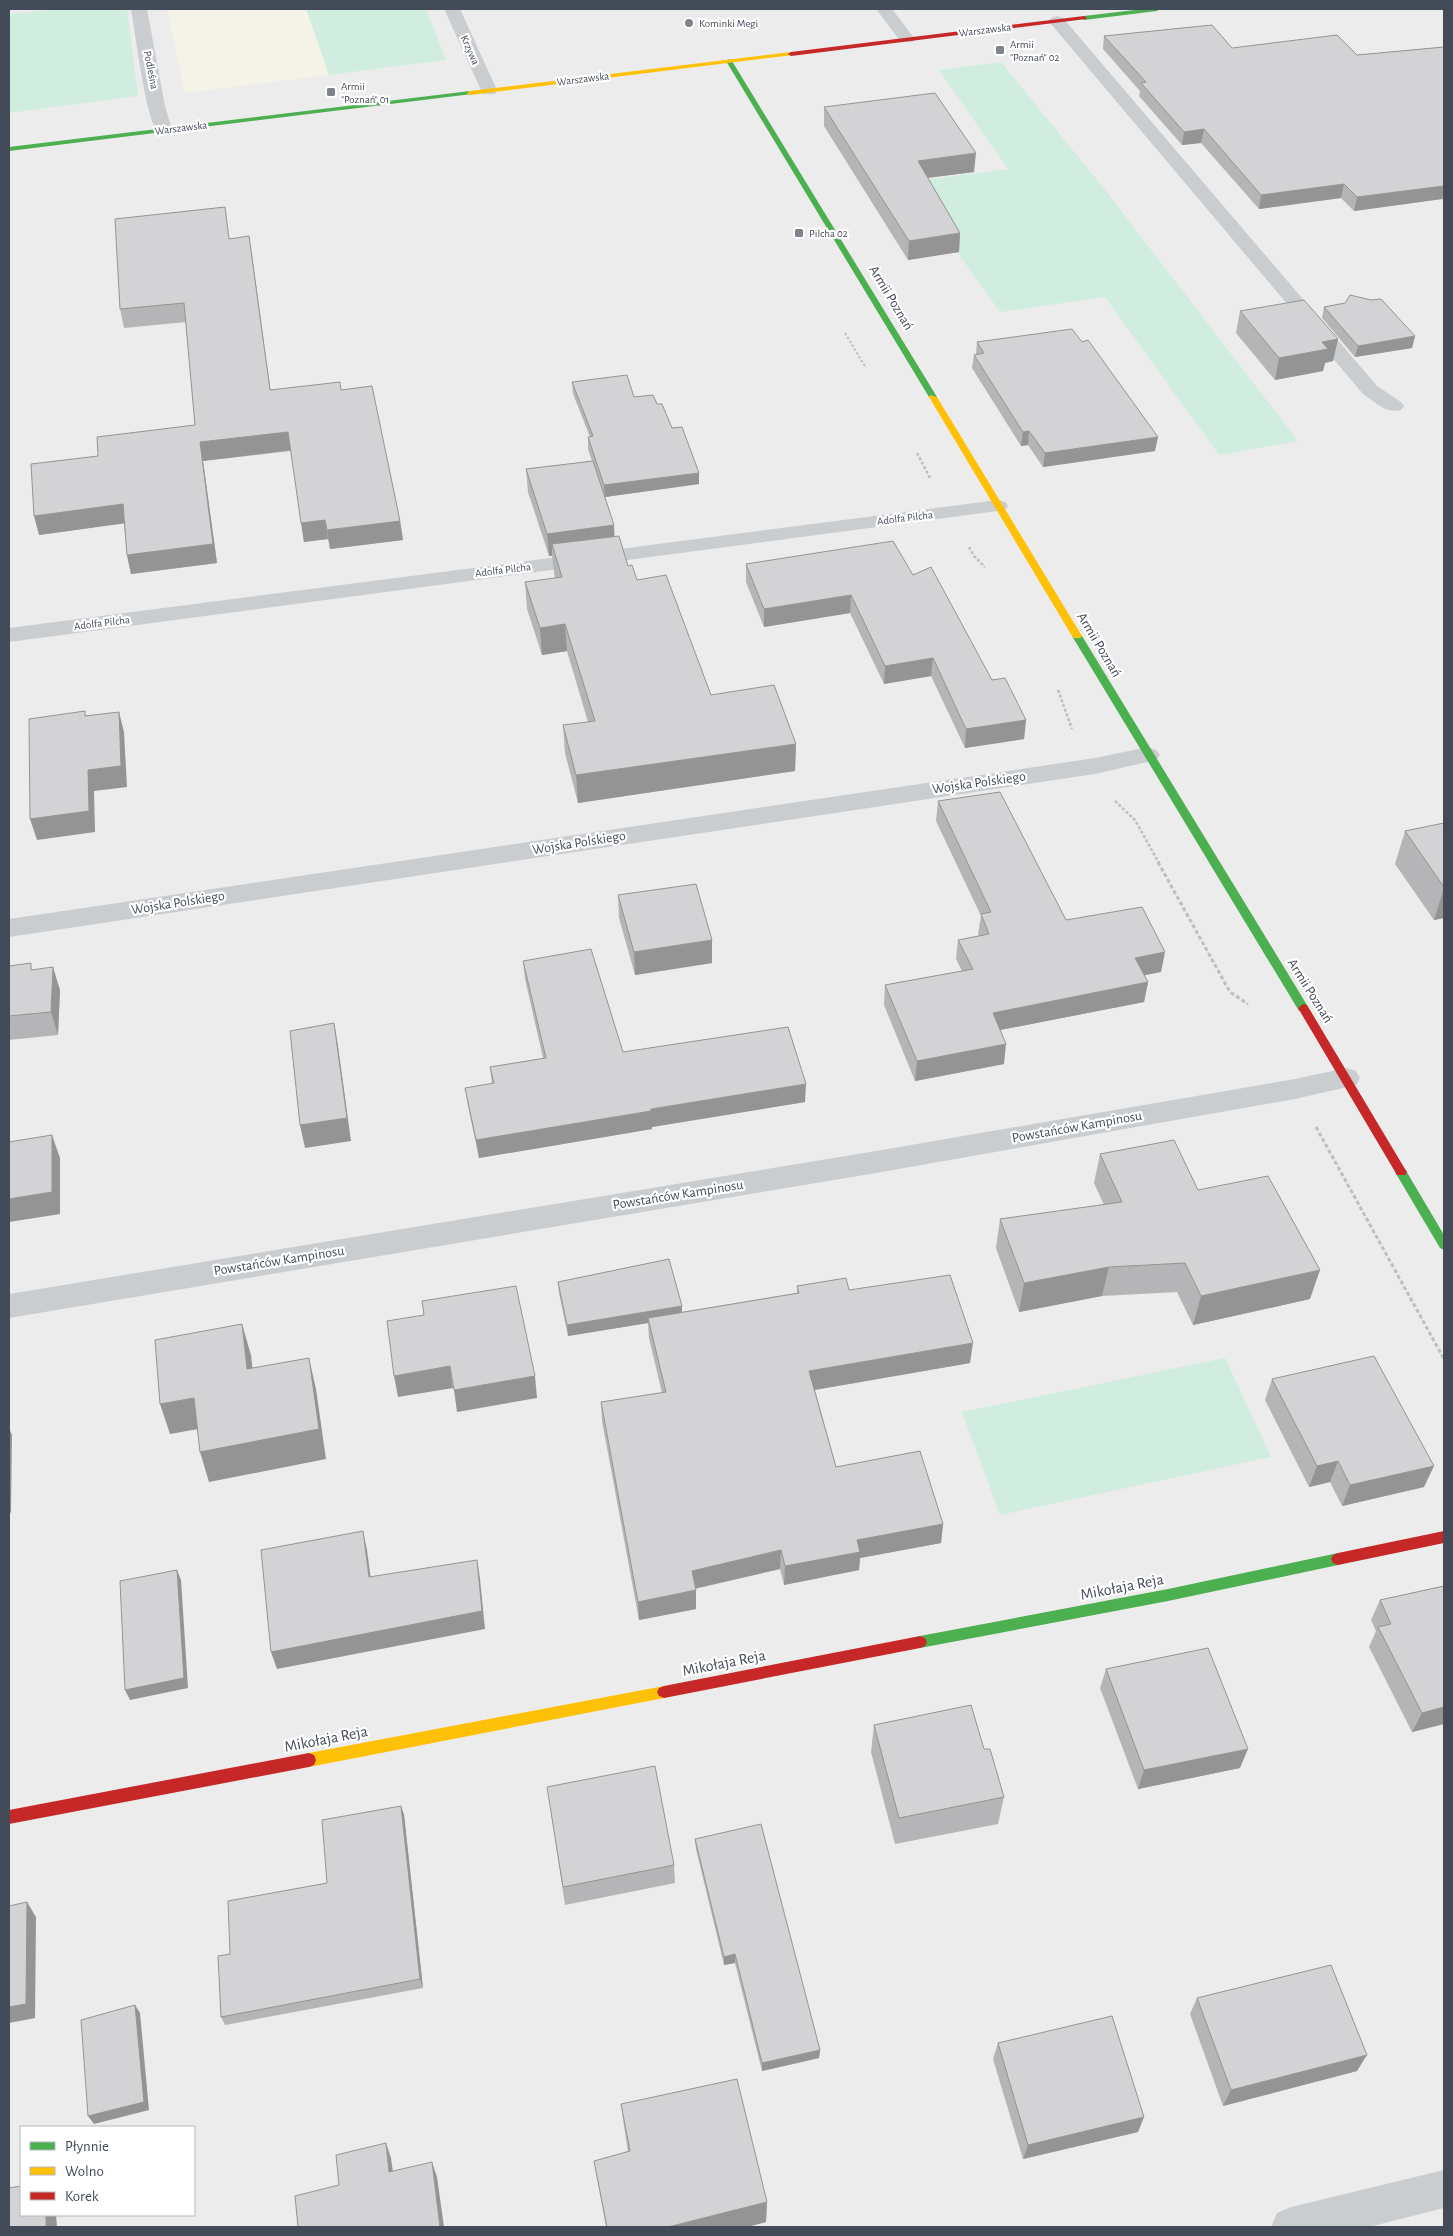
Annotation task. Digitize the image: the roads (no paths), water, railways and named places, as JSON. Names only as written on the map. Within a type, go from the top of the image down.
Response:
[{"type":"street","name":"Podleśna","points":[[139,9],[157,106],[164,130]]},
{"type":"street","name":"Krzywa","points":[[452,9],[489,90]]},
{"type":"street","points":[[884,9],[907,39]]},
{"type":"street","name":"Warszawska","points":[[9,149],[1157,9]]},
{"type":"street","points":[[1057,21],[1370,390],[1394,406]]},
{"type":"street","name":"Armii Poznań","points":[[729,61],[830,225],[1148,755],[1346,1078],[1444,1245]]},
{"type":"street","name":"Adolfa Pilcha","points":[[9,635],[998,506]]},
{"type":"street","name":"Wojska Polskiego","points":[[9,928],[1095,766],[1148,755]]},
{"type":"street","name":"Powstańców Kampinosu","points":[[9,1306],[886,1160],[1294,1089],[1346,1078]]},
{"type":"street","name":"Mikołaja Reja","points":[[9,1816],[1168,1595],[1444,1537]]},
{"type":"street","points":[[1291,2227],[1444,2188]]},
{"type":"place","name":"Kominki Megi","points":[[689,23]]},
{"type":"place","name":"Armii \"Poznań\" 02","points":[[1000,50]]},
{"type":"place","name":"Armii \"Poznań\" 01","points":[[331,92]]},
{"type":"place","name":"Pilcha 02","points":[[799,233]]}]
